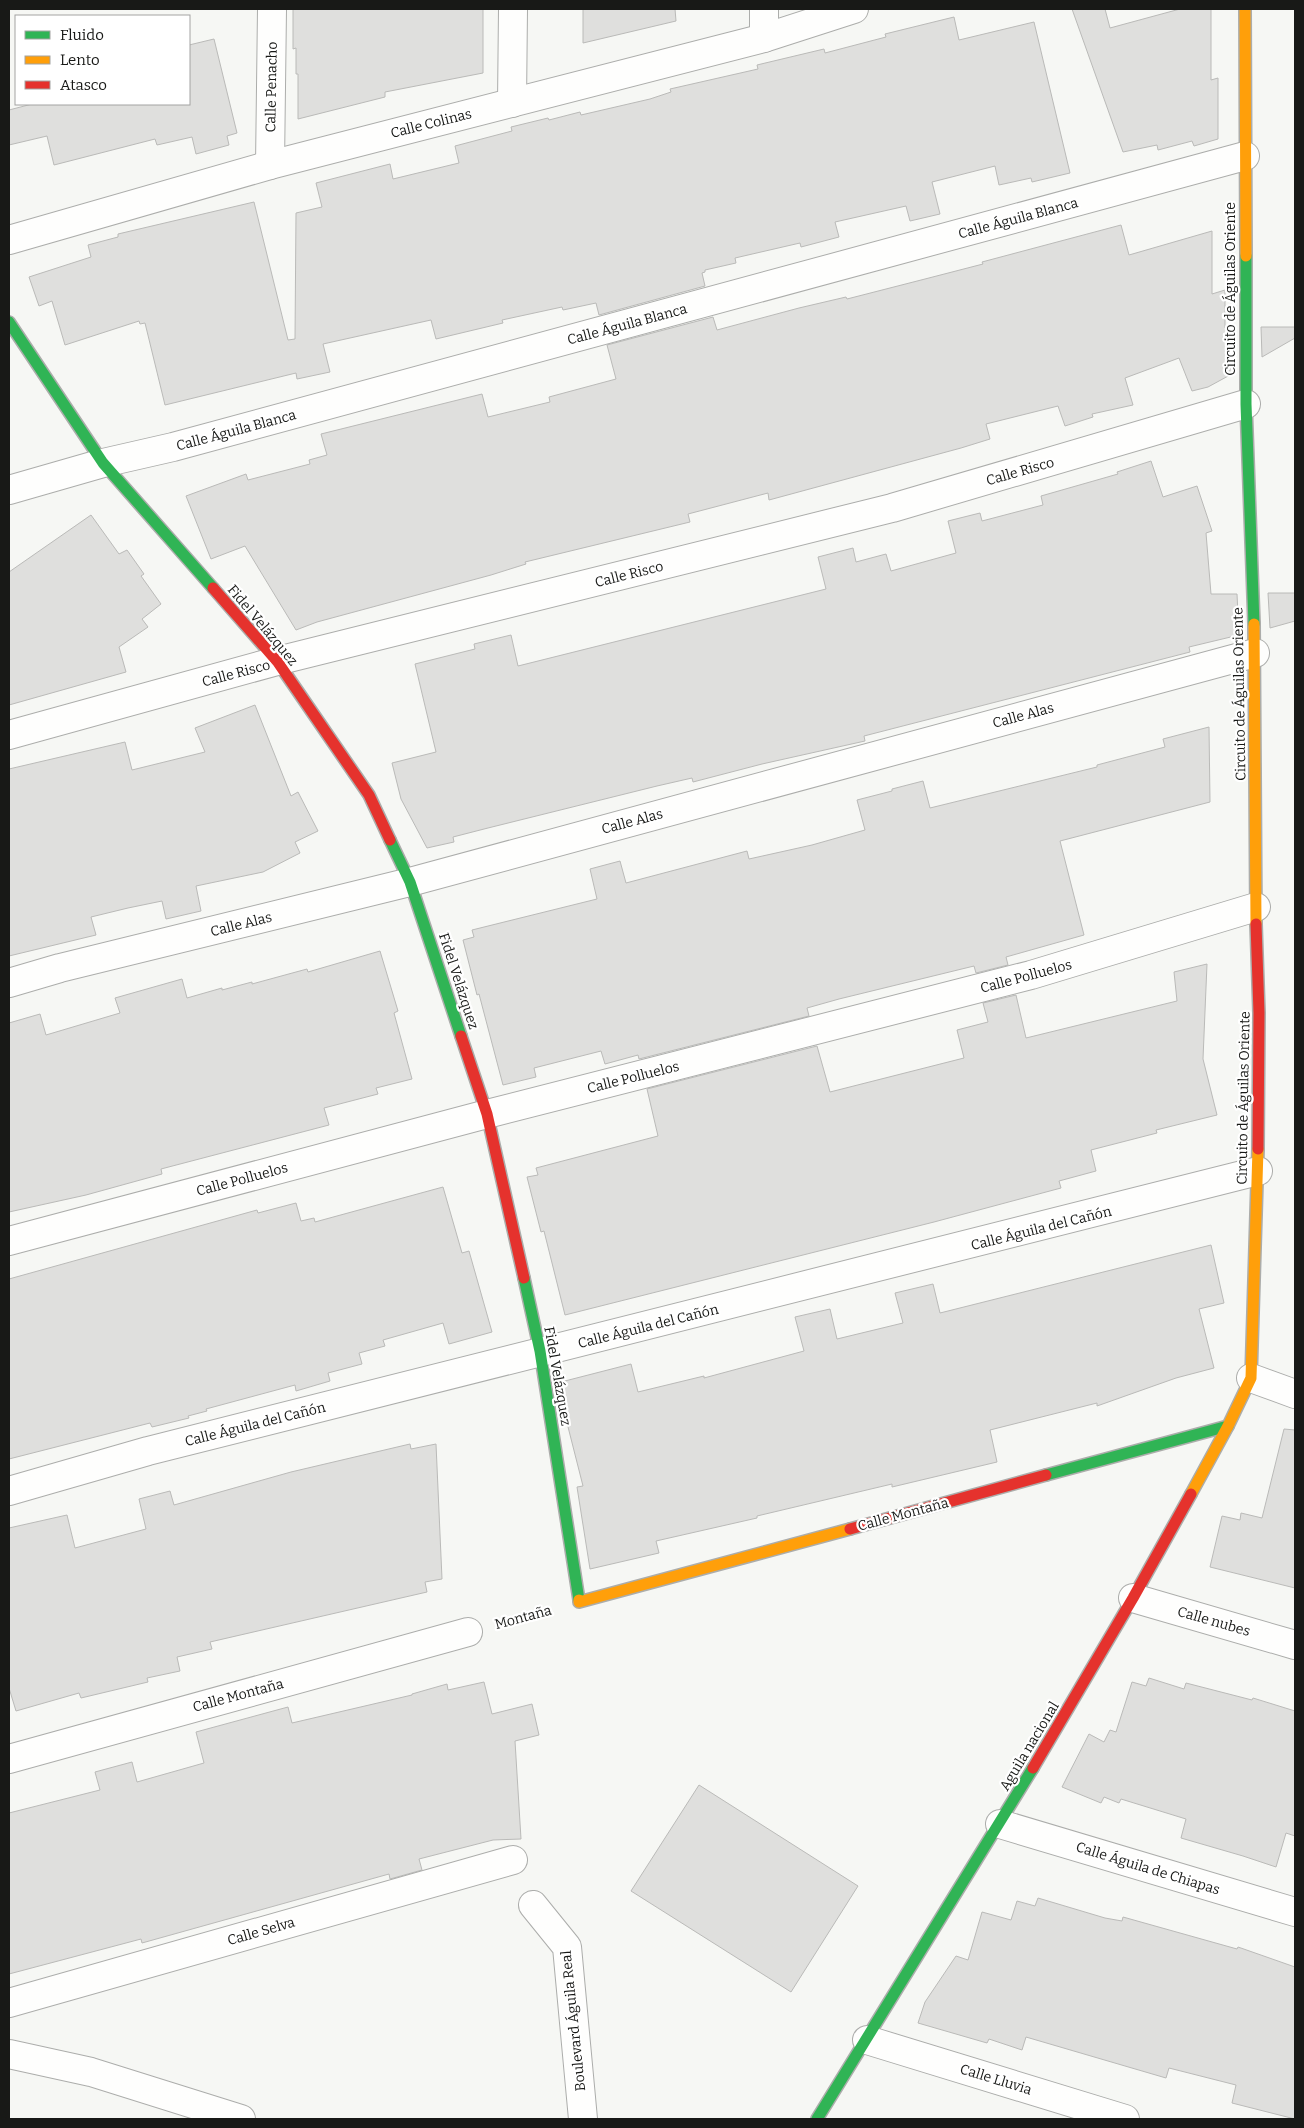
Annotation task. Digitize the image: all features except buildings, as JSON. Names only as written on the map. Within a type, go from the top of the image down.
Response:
[{"type":"street","name":"Calle Penacho","points":[[270,165],[272,9]]},
{"type":"street","points":[[512,103],[514,9]]},
{"type":"street","points":[[764,9],[764,38]]},
{"type":"street","name":"Calle Colinas","points":[[9,240],[270,165],[764,38],[854,9]]},
{"type":"street","name":"Circuito de Águilas Oriente","points":[[1245,9],[1246,404],[1254,654],[1256,907],[1260,1013],[1258,1171],[1251,1378]]},
{"type":"street","name":"Calle Águila Blanca","points":[[9,490],[103,463],[174,447],[1245,156]]},
{"type":"street","points":[[9,322],[103,463]]},
{"type":"street","name":"Calle Risco","points":[[9,735],[277,661],[892,508],[1246,404]]},
{"type":"street","name":"Fidel Velázquez","points":[[103,463],[277,661],[369,795],[410,882],[487,1114],[540,1351],[578,1602]]},
{"type":"street","name":"Calle Alas","points":[[9,983],[410,882],[1254,654]]},
{"type":"street","name":"Calle Polluelos","points":[[9,1240],[487,1114],[1031,975],[1256,907]]},
{"type":"street","name":"Calle Águila del Cañón","points":[[9,1491],[148,1451],[540,1351],[809,1286],[1258,1171]]},
{"type":"street","points":[[1251,1378],[1295,1394]]},
{"type":"street","name":"Aguila nacional","points":[[817,2119],[868,2040],[1000,1824],[1133,1598],[1228,1426],[1251,1378]]},
{"type":"street","name":"Calle Montaña","points":[[578,1602],[1228,1426]]},
{"type":"street","name":"Calle nubes","points":[[1133,1598],[1295,1645]]},
{"type":"street","name":"Calle Montaña","points":[[9,1759],[468,1632]]},
{"type":"street","name":"Calle Águila de Chiapas","points":[[1000,1824],[1295,1912]]},
{"type":"street","name":"Calle Selva","points":[[9,2003],[513,1860]]},
{"type":"street","name":"Boulevard Águila Real","points":[[532,1905],[567,1947],[583,2119]]},
{"type":"street","name":"Calle Lluvia","points":[[868,2040],[1125,2119]]},
{"type":"street","points":[[9,2054],[91,2072],[241,2119]]},
{"type":"path","name":"Montaña","points":[[468,1632],[578,1602]]},
{"type":"traffic: fast","points":[[1246,256],[1246,404],[1254,624]]},
{"type":"traffic: fast","points":[[9,322],[103,463],[213,588]]},
{"type":"traffic: fast","points":[[390,840],[410,882],[461,1036]]},
{"type":"traffic: fast","points":[[524,1278],[540,1351],[579,1600]]},
{"type":"traffic: fast","points":[[1046,1475],[1228,1426]]},
{"type":"traffic: fast","points":[[817,2119],[1033,1768]]},
{"type":"traffic: slow","points":[[1245,9],[1246,256]]},
{"type":"traffic: slow","points":[[1254,624],[1256,924]]},
{"type":"traffic: slow","points":[[1191,1494],[1228,1426],[1251,1378],[1258,1149]]},
{"type":"traffic: slow","points":[[579,1600],[579,1602],[850,1529]]},
{"type":"traffic: jam","points":[[213,588],[277,661],[369,795],[390,840]]},
{"type":"traffic: jam","points":[[1256,924],[1259,1013],[1258,1149]]},
{"type":"traffic: jam","points":[[461,1036],[487,1114],[524,1278]]},
{"type":"traffic: jam","points":[[850,1529],[1046,1475]]},
{"type":"traffic: jam","points":[[1033,1768],[1133,1598],[1191,1494]]}]
